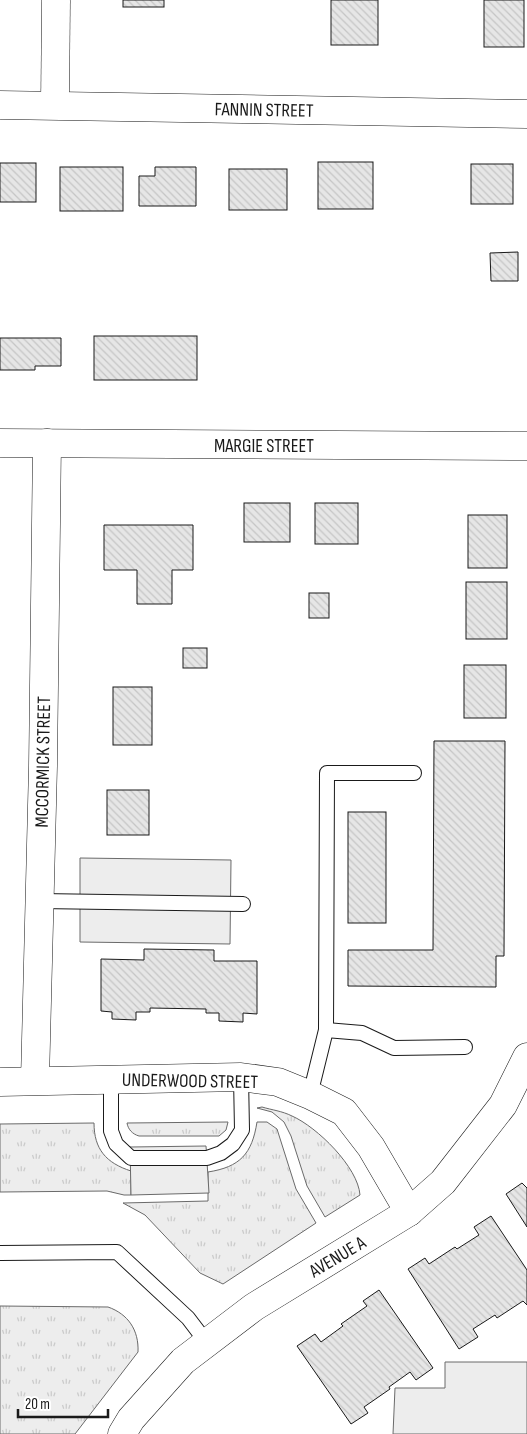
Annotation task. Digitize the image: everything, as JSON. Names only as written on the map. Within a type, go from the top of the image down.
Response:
[{"type":"street","points":[[55,105],[56,0]]},
{"type":"street","name":"FANNIN STREET","points":[[0,105],[527,114]]},
{"type":"street","name":"MARGIE STREET","points":[[0,443],[527,446]]},
{"type":"street","name":"MCCORMICK STREET","points":[[36,1080],[47,443]]},
{"type":"street","name":"AVENUE A","points":[[122,1434],[131,1418],[183,1361],[254,1307],[409,1212],[443,1182],[503,1105],[527,1057]]},
{"type":"street","name":"UNDERWOOD STREET","points":[[0,1082],[240,1077],[278,1082],[344,1112],[371,1147],[409,1212]]},
{"type":"lane","points":[[310,1095],[326,1030],[327,773],[414,773]]},
{"type":"lane","points":[[40,901],[243,904]]},
{"type":"lane","points":[[326,1030],[362,1033],[394,1048],[465,1047]]},
{"type":"lane","points":[[111,1079],[111,1130],[116,1144],[131,1158],[207,1158],[221,1153],[233,1144],[242,1130],[240,1077]]},
{"type":"lane","points":[[0,1253],[117,1252],[188,1318],[207,1343]]},
{"type":"green space","points":[[262,1107],[281,1112],[302,1121],[324,1138],[352,1172],[358,1184],[360,1195],[325,1217],[307,1186],[291,1136],[284,1122],[272,1112],[257,1108]]},
{"type":"green space","points":[[228,1122],[226,1130],[219,1136],[139,1136],[131,1131],[127,1123]]},
{"type":"green space","points":[[257,1122],[267,1122],[277,1129],[296,1189],[316,1223],[223,1284],[200,1273],[145,1215],[123,1203],[208,1201],[208,1172],[228,1167],[243,1157],[252,1143]]},
{"type":"green space","points":[[94,1123],[96,1140],[103,1154],[115,1164],[131,1171],[131,1195],[107,1191],[0,1192],[0,1124]]},
{"type":"green space","points":[[0,1306],[108,1307],[121,1314],[131,1324],[137,1337],[138,1352],[75,1434],[0,1434]]},
{"type":"shaded area","points":[[80,858],[231,860],[230,944],[80,942]]},
{"type":"shaded area","points":[[206,1146],[209,1193],[131,1195],[130,1147]]},
{"type":"shaded area","points":[[445,1362],[527,1362],[527,1434],[393,1434],[395,1388],[445,1388]]},
{"type":"building","points":[[123,0],[164,0],[164,7],[123,7]]},
{"type":"building","points":[[331,0],[378,0],[378,45],[331,45]]},
{"type":"building","points":[[484,0],[524,0],[524,47],[484,47]]},
{"type":"building","points":[[318,162],[373,162],[373,209],[318,209]]},
{"type":"building","points":[[0,163],[36,163],[36,202],[0,202]]},
{"type":"building","points":[[471,164],[513,164],[513,204],[471,204]]},
{"type":"building","points":[[60,167],[123,167],[123,211],[60,211]]},
{"type":"building","points":[[155,167],[196,167],[196,206],[139,206],[139,176],[155,176]]},
{"type":"building","points":[[229,169],[287,169],[287,210],[229,210]]},
{"type":"building","points":[[518,252],[518,281],[491,281],[490,253]]},
{"type":"building","points":[[94,336],[197,336],[197,380],[94,380]]},
{"type":"building","points":[[0,338],[61,338],[61,366],[35,366],[35,370],[0,370]]},
{"type":"building","points":[[244,503],[290,503],[290,542],[244,542]]},
{"type":"building","points":[[315,503],[358,503],[358,544],[315,544]]},
{"type":"building","points":[[468,515],[507,515],[507,568],[468,568]]},
{"type":"building","points":[[104,525],[193,525],[193,570],[172,570],[172,604],[137,604],[137,570],[104,570]]},
{"type":"building","points":[[466,582],[507,582],[507,639],[466,639]]},
{"type":"building","points":[[309,593],[329,593],[329,618],[309,618]]},
{"type":"building","points":[[183,648],[207,648],[207,668],[183,668]]},
{"type":"building","points":[[464,665],[506,665],[506,718],[464,718]]},
{"type":"building","points":[[113,687],[152,687],[152,745],[113,745]]},
{"type":"building","points":[[434,741],[505,741],[504,956],[496,956],[496,987],[348,986],[348,950],[433,950]]},
{"type":"building","points":[[107,790],[149,790],[149,835],[107,835]]},
{"type":"building","points":[[348,812],[386,812],[386,923],[348,923]]},
{"type":"building","points":[[144,949],[214,950],[214,961],[257,961],[257,1014],[243,1013],[243,1022],[219,1021],[219,1013],[206,1013],[206,1009],[150,1008],[150,1012],[136,1012],[136,1020],[112,1019],[112,1012],[101,1011],[101,959],[144,960]]},
{"type":"building","points":[[522,1183],[527,1188],[527,1227],[506,1194]]},
{"type":"building","points":[[491,1216],[527,1270],[527,1305],[523,1301],[497,1318],[495,1315],[473,1329],[478,1337],[459,1349],[408,1269],[425,1258],[429,1264],[455,1247],[457,1249],[479,1235],[474,1227]]},
{"type":"building","points":[[379,1290],[433,1368],[416,1380],[410,1372],[364,1407],[368,1413],[351,1424],[297,1346],[315,1334],[321,1342],[343,1326],[341,1324],[367,1306],[363,1301]]}]
